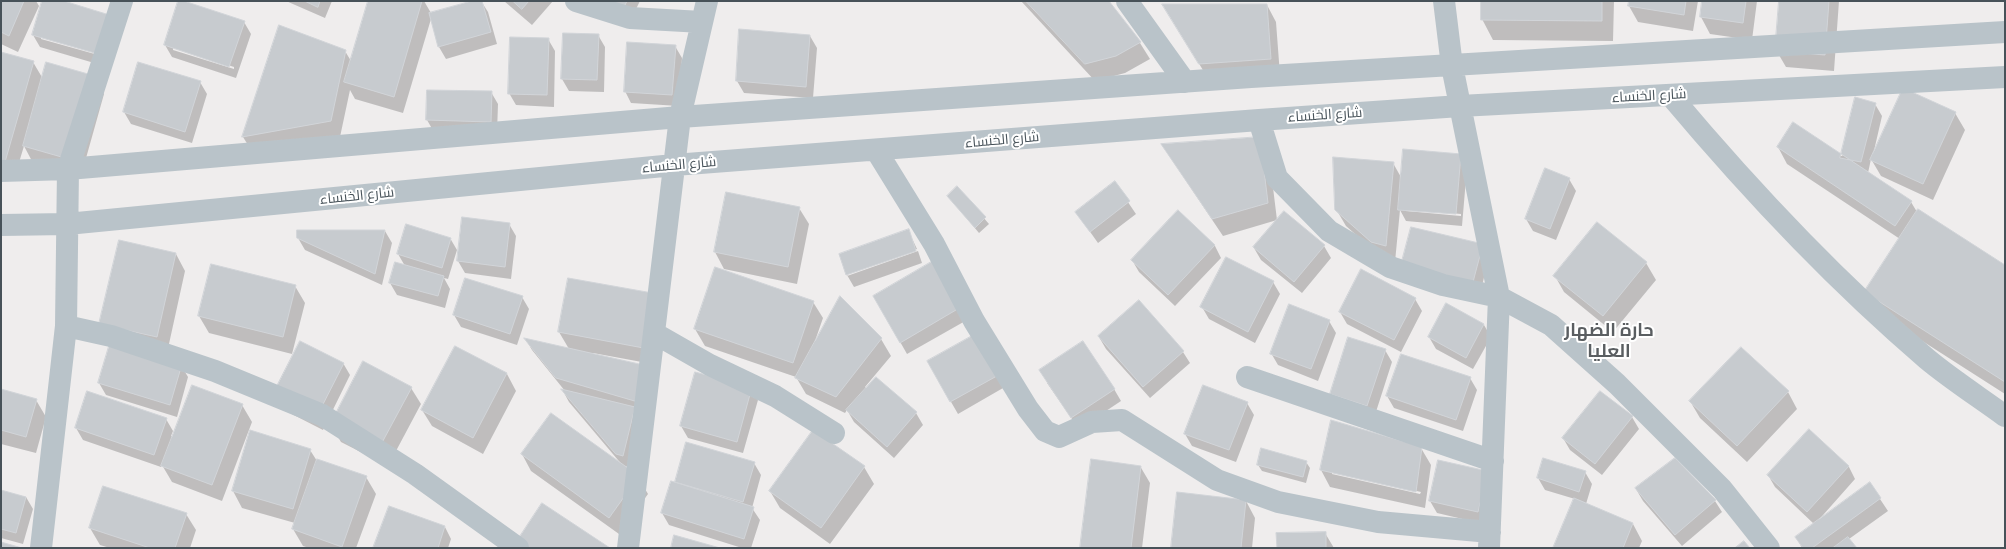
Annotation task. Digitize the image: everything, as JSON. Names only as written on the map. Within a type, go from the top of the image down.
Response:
[{"type":"street","points":[[41,548],[66,326],[68,169],[122,1]]},
{"type":"street","points":[[576,1],[630,18],[702,22]]},
{"type":"street","points":[[628,548],[680,117],[707,1]]},
{"type":"street","points":[[1127,1],[1185,82]]},
{"type":"street","points":[[876,150],[934,244],[974,321],[1028,409],[1045,431],[1059,437],[1092,422],[1122,420],[1217,480],[1278,502],[1378,522],[1489,540],[1499,297],[1452,66],[1444,1]]},
{"type":"street","points":[[1,171],[68,169],[680,117],[1185,82],[2005,32]]},
{"type":"street","name":"شارع الخنساء","points":[[1,225],[67,224],[674,165],[1259,120],[1460,106],[2005,77]]},
{"type":"street","points":[[1670,95],[1730,166],[1812,253],[1928,359],[2005,416]]},
{"type":"street","points":[[1259,120],[1277,178],[1329,231],[1390,267],[1443,285],[1499,297],[1551,325],[1617,384],[1722,489],[1769,548]]},
{"type":"street","points":[[66,326],[111,336],[215,371],[322,415],[415,474],[518,548]]},
{"type":"street","points":[[654,333],[710,365],[775,396],[834,433]]},
{"type":"street","points":[[1247,377],[1493,461]]},
{"type":"building","points":[[1,1],[24,1],[9,36],[1,32]]},
{"type":"building","points":[[42,1],[64,1],[116,17],[105,56],[32,35]]},
{"type":"building","points":[[178,1],[184,1],[245,21],[229,67],[164,45]]},
{"type":"building","points":[[305,1],[320,1],[318,7]]},
{"type":"building","points":[[368,1],[422,1],[394,97],[344,82]]},
{"type":"building","points":[[472,1],[482,1],[491,32],[438,47],[429,13]]},
{"type":"building","points":[[513,1],[529,1],[522,9]]},
{"type":"building","points":[[602,1],[627,1],[622,11]]},
{"type":"building","points":[[1026,1],[1109,1],[1141,42],[1116,56],[1085,64]]},
{"type":"building","points":[[1481,1],[1602,1],[1602,21],[1481,20]]},
{"type":"building","points":[[1629,1],[1686,1],[1684,15],[1628,6]]},
{"type":"building","points":[[1702,1],[1746,1],[1743,23],[1700,17]]},
{"type":"building","points":[[1779,1],[1829,1],[1825,55],[1775,51]]},
{"type":"building","points":[[1162,4],[1267,4],[1271,59],[1199,64]]},
{"type":"building","points":[[279,25],[346,50],[331,121],[242,137]]},
{"type":"building","points":[[739,29],[810,35],[806,87],[736,81]]},
{"type":"building","points":[[563,33],[599,34],[597,80],[561,79]]},
{"type":"building","points":[[510,37],[549,38],[547,95],[508,94]]},
{"type":"building","points":[[627,42],[676,45],[672,95],[624,92]]},
{"type":"building","points":[[1,52],[34,61],[5,162],[1,161]]},
{"type":"building","points":[[46,62],[95,76],[72,160],[23,146]]},
{"type":"building","points":[[138,62],[201,81],[185,132],[123,112]]},
{"type":"building","points":[[1903,88],[1956,112],[1923,184],[1870,160]]},
{"type":"building","points":[[427,90],[492,91],[491,122],[426,120]]},
{"type":"building","points":[[1855,97],[1876,103],[1861,162],[1840,158]]},
{"type":"building","points":[[1793,122],[1912,201],[1895,226],[1777,147]]},
{"type":"building","points":[[1260,137],[1268,203],[1212,219],[1161,144]]},
{"type":"building","points":[[1403,149],[1461,154],[1456,214],[1398,210]]},
{"type":"building","points":[[1333,157],[1394,162],[1386,246],[1371,242],[1335,210]]},
{"type":"building","points":[[1545,168],[1570,178],[1550,229],[1525,219]]},
{"type":"building","points":[[1115,181],[1130,201],[1090,232],[1075,212]]},
{"type":"building","points":[[957,186],[986,217],[975,228],[947,196]]},
{"type":"building","points":[[726,192],[800,207],[788,267],[714,252]]},
{"type":"building","points":[[1918,209],[2005,265],[2005,382],[1864,292]]},
{"type":"building","points":[[1178,210],[1215,245],[1168,295],[1131,260]]},
{"type":"building","points":[[1284,211],[1325,245],[1294,282],[1253,247]]},
{"type":"building","points":[[462,217],[510,223],[505,267],[457,261]]},
{"type":"building","points":[[1597,222],[1647,262],[1603,316],[1553,276]]},
{"type":"building","points":[[406,224],[451,238],[442,268],[397,254]]},
{"type":"building","points":[[1411,227],[1483,244],[1473,282],[1401,265]]},
{"type":"building","points":[[909,229],[916,251],[846,275],[839,254]]},
{"type":"building","points":[[297,230],[385,230],[375,274],[297,238]]},
{"type":"building","points":[[119,240],[176,253],[157,337],[99,324]]},
{"type":"building","points":[[1226,257],[1274,281],[1248,332],[1200,307]]},
{"type":"building","points":[[933,261],[961,307],[900,343],[873,296]]},
{"type":"building","points":[[395,262],[444,276],[438,296],[389,283]]},
{"type":"building","points":[[211,264],[296,285],[283,337],[198,316]]},
{"type":"building","points":[[715,267],[814,301],[793,363],[694,329]]},
{"type":"building","points":[[1361,269],[1416,298],[1394,340],[1339,312]]},
{"type":"building","points":[[465,278],[523,296],[510,334],[453,315]]},
{"type":"building","points":[[568,278],[658,294],[649,349],[558,332]]},
{"type":"building","points":[[840,296],[882,338],[836,397],[795,378]]},
{"type":"building","points":[[1139,300],[1184,351],[1143,387],[1098,336]]},
{"type":"building","points":[[1446,303],[1484,324],[1466,358],[1428,337]]},
{"type":"building","points":[[1289,304],[1330,320],[1311,369],[1270,354]]},
{"type":"building","points":[[981,331],[1004,372],[950,402],[927,361]]},
{"type":"building","points":[[1348,337],[1386,349],[1367,406],[1330,394]]},
{"type":"building","points":[[524,338],[648,366],[638,402],[556,378]]},
{"type":"building","points":[[300,341],[344,363],[316,418],[272,396]]},
{"type":"building","points":[[1083,341],[1115,389],[1071,418],[1039,370]]},
{"type":"building","points":[[110,343],[182,364],[170,405],[98,383]]},
{"type":"building","points":[[455,346],[507,373],[473,438],[421,410]]},
{"type":"building","points":[[1741,347],[1789,391],[1737,446],[1689,401]]},
{"type":"building","points":[[1401,354],[1471,377],[1456,420],[1386,396]]},
{"type":"building","points":[[363,361],[412,387],[378,450],[330,425]]},
{"type":"building","points":[[695,372],[752,387],[737,442],[680,426]]},
{"type":"building","points":[[876,377],[917,412],[887,447],[846,410]]},
{"type":"building","points":[[192,385],[243,404],[212,485],[161,466]]},
{"type":"building","points":[[1203,385],[1248,402],[1229,450],[1184,434]]},
{"type":"building","points":[[1,389],[37,399],[26,437],[1,430]]},
{"type":"building","points":[[561,389],[635,407],[623,456],[616,454]]},
{"type":"building","points":[[87,391],[167,418],[154,455],[75,428]]},
{"type":"building","points":[[1600,391],[1633,416],[1595,464],[1562,438]]},
{"type":"building","points":[[551,413],[639,476],[609,518],[521,454]]},
{"type":"building","points":[[1331,420],[1422,447],[1416,492],[1320,470]]},
{"type":"building","points":[[1809,429],[1849,466],[1807,512],[1767,475]]},
{"type":"building","points":[[250,430],[311,449],[293,509],[232,491]]},
{"type":"building","points":[[813,430],[865,466],[821,528],[769,491]]},
{"type":"building","points":[[686,442],[755,462],[743,502],[675,482]]},
{"type":"building","points":[[1261,448],[1307,461],[1303,477],[1257,465]]},
{"type":"building","points":[[1543,458],[1586,471],[1579,492],[1537,478]]},
{"type":"building","points":[[1675,458],[1716,500],[1675,535],[1635,488]]},
{"type":"building","points":[[317,459],[367,476],[342,547],[292,529]]},
{"type":"building","points":[[1091,459],[1141,466],[1131,548],[1080,548]]},
{"type":"building","points":[[1438,460],[1487,471],[1478,512],[1429,501]]},
{"type":"building","points":[[671,481],[754,507],[744,539],[661,513]]},
{"type":"building","points":[[1870,482],[1881,498],[1812,548],[1803,548],[1795,537]]},
{"type":"building","points":[[103,486],[187,513],[175,548],[150,548],[89,528]]},
{"type":"building","points":[[1,490],[26,497],[16,533],[1,529]]},
{"type":"building","points":[[1177,492],[1246,500],[1241,548],[1171,548]]},
{"type":"building","points":[[1574,498],[1633,523],[1623,548],[1553,548]]},
{"type":"building","points":[[542,503],[610,548],[521,548],[515,544]]},
{"type":"building","points":[[389,506],[445,526],[438,548],[373,548]]},
{"type":"building","points":[[1326,532],[1326,548],[1277,548],[1276,533]]},
{"type":"building","points":[[674,535],[720,548],[671,548]]},
{"type":"building","points":[[1848,537],[1857,548],[1833,548]]},
{"type":"building","points":[[1744,541],[1750,548],[1735,548]]},
{"type":"building","points":[[1,542],[22,548],[1,548]]},
{"type":"district","name":"حارة الضهار العليا","points":[[1609,341]]}]
